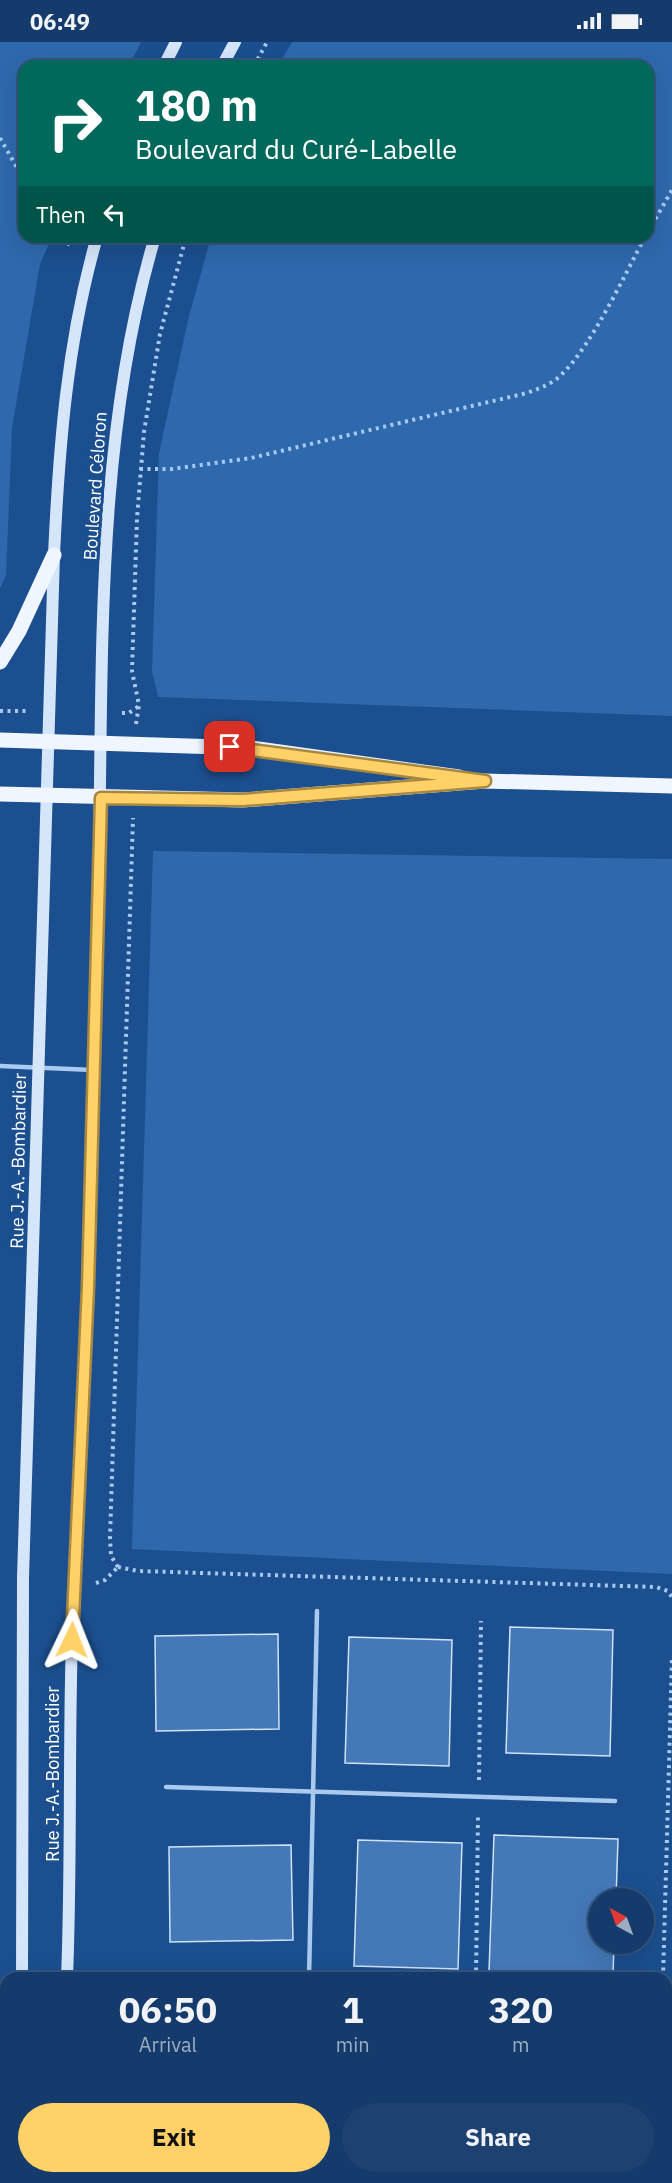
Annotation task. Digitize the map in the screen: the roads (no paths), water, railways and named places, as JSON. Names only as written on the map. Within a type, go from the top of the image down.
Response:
[{"type":"main road","points":[[0,662],[19,631],[54,555]]},
{"type":"main road","points":[[0,740],[250,747],[485,781]]},
{"type":"main road","points":[[0,794],[243,800],[485,781],[672,786]]},
{"type":"street","points":[[167,60],[176,42]]},
{"type":"street","points":[[225,60],[235,42]]},
{"type":"street","name":"Boulevard Céloron","points":[[48,741],[54,555],[63,414],[83,296],[96,243]]},
{"type":"street","name":"Boulevard Céloron","points":[[101,742],[113,456],[130,339],[154,243]]},
{"type":"street","name":"Rue J.-A.-Bombardier","points":[[22,1972],[23,1568],[48,741]]},
{"type":"street","name":"Rue J.-A.-Bombardier","points":[[67,1972],[71,1679],[88,1287],[101,742]]},
{"type":"lane","points":[[0,1066],[93,1070]]},
{"type":"lane","points":[[309,1972],[317,1611]]},
{"type":"lane","points":[[166,1787],[615,1801]]}]
